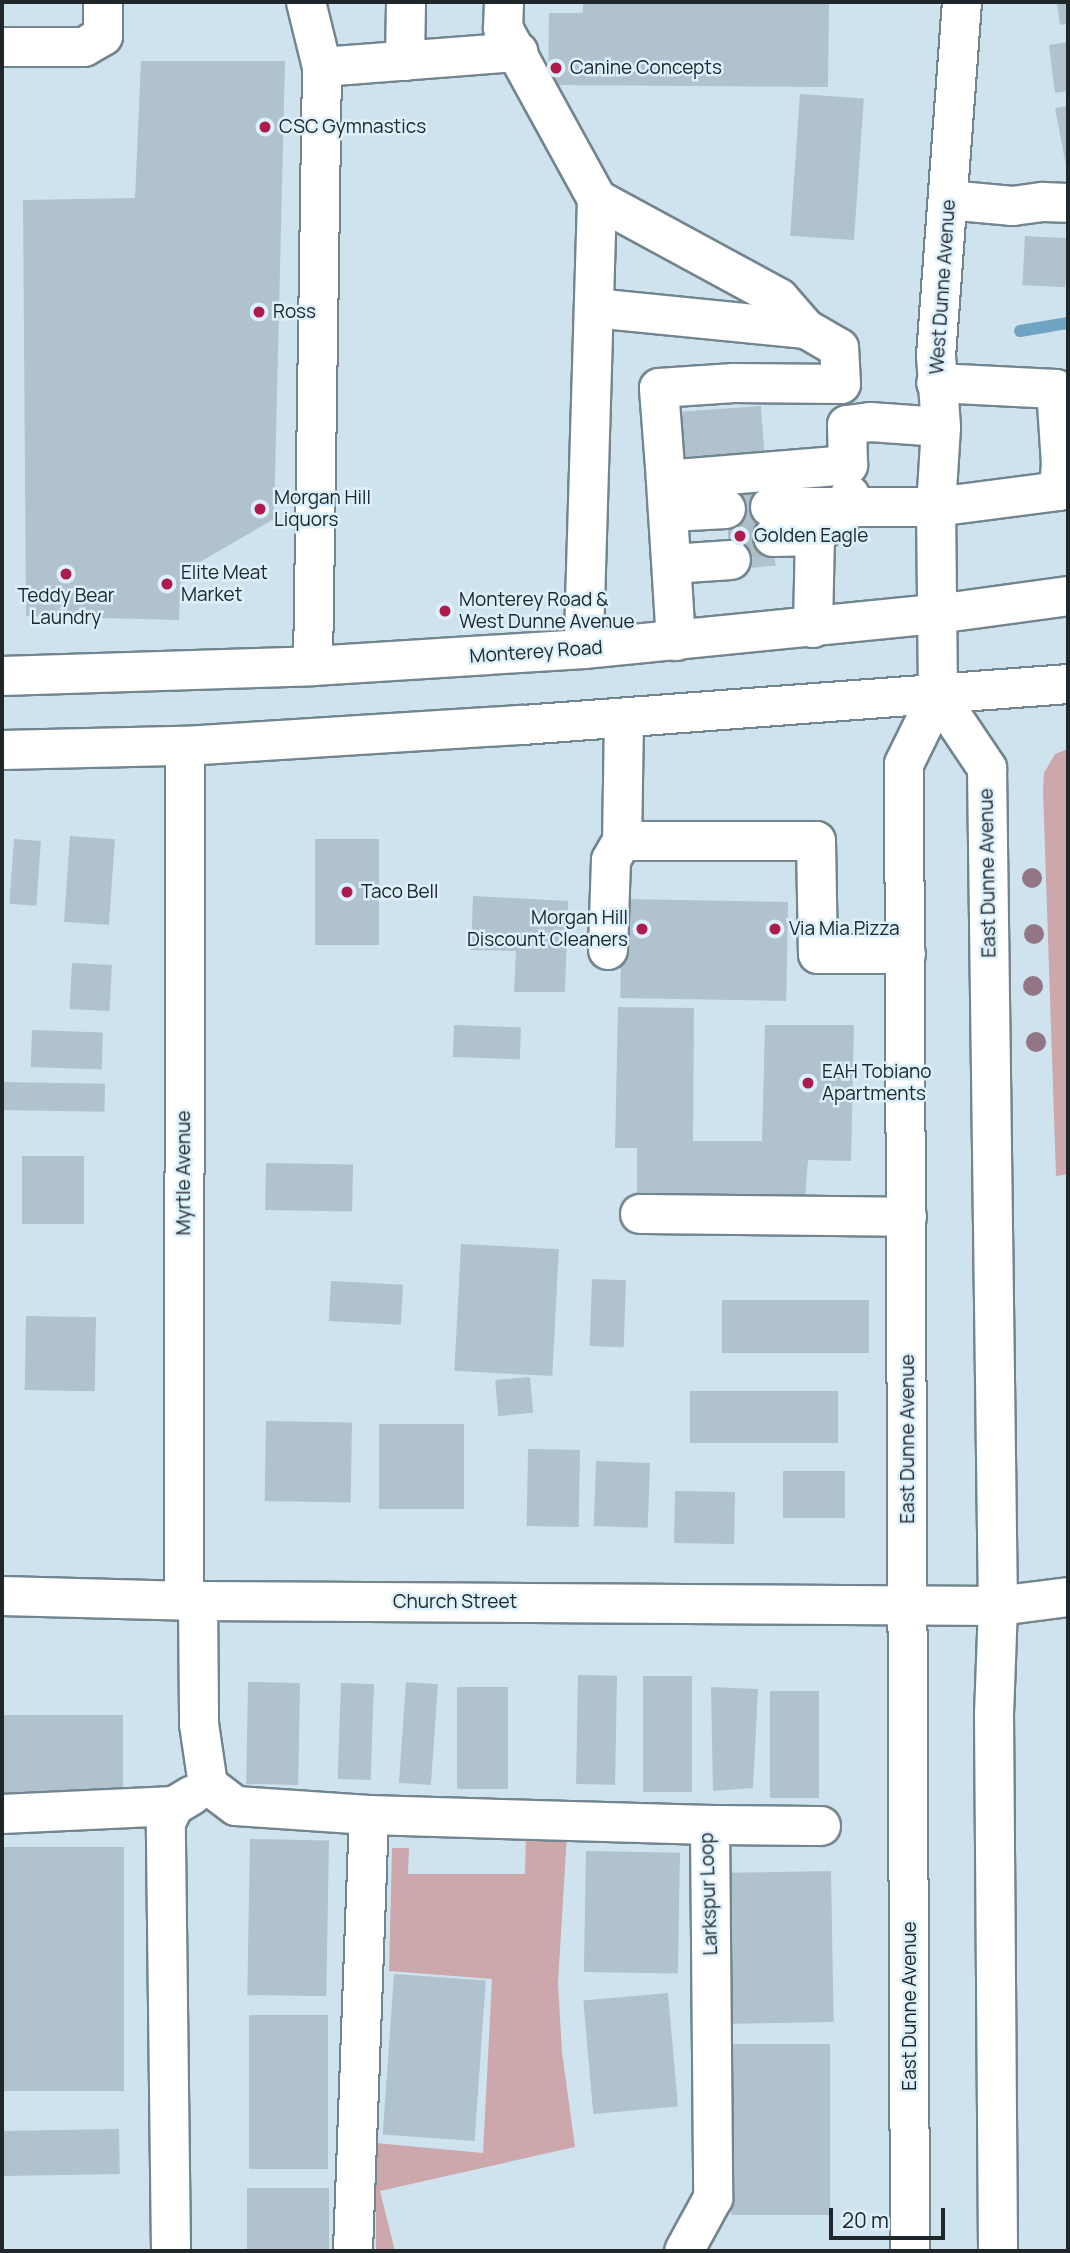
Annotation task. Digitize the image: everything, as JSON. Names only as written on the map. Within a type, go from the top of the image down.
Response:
[{"type":"main road","points":[[2,47],[84,47],[103,36],[103,2]]},
{"type":"main road","points":[[306,2],[323,67],[313,666]]},
{"type":"main road","points":[[405,61],[406,2]]},
{"type":"main road","points":[[504,2],[503,28],[597,199],[584,649]]},
{"type":"main road","name":"West Dunne Avenue","points":[[938,695],[936,507],[941,427],[936,383],[962,2]]},
{"type":"main road","points":[[323,67],[518,52]]},
{"type":"main road","points":[[597,199],[779,298],[806,329],[839,348],[841,384],[734,383],[659,388],[676,641]]},
{"type":"main road","points":[[948,200],[1013,206],[1043,202],[1068,203]]},
{"type":"main road","points":[[594,308],[806,329]]},
{"type":"main road","points":[[815,546],[773,534],[851,507],[936,507],[1064,496],[1056,389],[936,383]]},
{"type":"main road","points":[[813,628],[815,546],[851,507],[847,425],[870,422],[941,427]]},
{"type":"main road","points":[[670,525],[848,466]]},
{"type":"main road","points":[[670,525],[728,536],[670,525]]},
{"type":"main road","name":"Monterey Road","points":[[2,677],[313,666],[584,649],[813,628],[1068,596]]},
{"type":"main road","points":[[2,750],[185,746],[624,718],[1068,684]]},
{"type":"main road","name":"East Dunne Avenue","points":[[911,2251],[904,764],[938,695],[987,768],[998,1606],[994,1714],[998,2251]]},
{"type":"main road","points":[[608,950],[611,860],[622,841],[624,718]]},
{"type":"main road","name":"Myrtle Avenue","points":[[185,746],[191,1600]]},
{"type":"main road","points":[[622,841],[816,841],[818,954],[906,954]]},
{"type":"main road","points":[[640,1214],[907,1217]]},
{"type":"main road","name":"Church Street","points":[[2,1596],[191,1600],[998,1606],[1068,1597]]},
{"type":"main road","points":[[2,1814],[174,1806],[208,1785],[199,1724],[191,1600]]},
{"type":"main road","name":"Larkspur Loop","points":[[208,1785],[236,1806],[369,1815],[710,1825],[713,2198],[684,2251]]},
{"type":"main road","points":[[171,2251],[166,1822],[174,1806]]},
{"type":"main road","points":[[353,2251],[369,1815]]},
{"type":"main road","points":[[710,1825],[821,1826]]},
{"type":"shaded area","points":[[1068,749],[1068,1174],[1056,1176],[1043,790],[1044,773],[1055,754]]},
{"type":"shaded area","points":[[526,1833],[567,1834],[558,1983],[562,2052],[575,2147],[380,2191],[395,2251],[376,2251],[376,2143],[483,2153],[492,1979],[389,1971],[392,1848],[409,1848],[408,1874],[525,1874]]},
{"type":"building","points":[[583,2],[829,2],[828,87],[548,85],[549,13],[583,13]]},
{"type":"building","points":[[1068,2],[1068,24],[1060,25],[1057,4]]},
{"type":"building","points":[[1068,42],[1068,91],[1055,93],[1049,45]]},
{"type":"building","points":[[141,61],[285,61],[274,519],[181,573],[179,620],[26,616],[23,200],[135,198]]},
{"type":"building","points":[[800,94],[864,98],[854,240],[790,236]]},
{"type":"building","points":[[1068,106],[1068,171],[1067,171],[1055,108]]},
{"type":"building","points":[[1025,236],[1068,238],[1065,287],[1022,285]]},
{"type":"building","points":[[761,406],[765,459],[676,465],[672,412]]},
{"type":"building","points":[[768,478],[776,566],[733,569],[725,482]]},
{"type":"building","points":[[70,836],[115,839],[109,925],[64,922]]},
{"type":"building","points":[[14,839],[41,841],[36,906],[9,904]]},
{"type":"building","name":"Taco Bell","points":[[315,839],[379,839],[379,945],[315,945]]},
{"type":"building","points":[[473,896],[568,901],[565,992],[514,992],[516,951],[471,950]]},
{"type":"building","points":[[622,899],[788,902],[786,1001],[620,998]]},
{"type":"building","points":[[72,963],[112,965],[110,1011],[70,1009]]},
{"type":"building","name":"EAH Tobiano Apartments","points":[[618,1007],[694,1008],[693,1141],[762,1141],[765,1025],[854,1025],[851,1161],[808,1160],[805,1197],[637,1195],[637,1148],[615,1148]]},
{"type":"building","points":[[454,1025],[521,1027],[520,1059],[453,1057]]},
{"type":"building","points":[[32,1030],[103,1032],[102,1069],[31,1067]]},
{"type":"building","points":[[2,1082],[105,1084],[104,1112],[2,1110]]},
{"type":"building","points":[[22,1156],[84,1156],[84,1224],[22,1224]]},
{"type":"building","points":[[266,1163],[353,1165],[352,1212],[265,1210]]},
{"type":"building","points":[[461,1244],[559,1249],[552,1376],[454,1371]]},
{"type":"building","points":[[592,1279],[626,1280],[624,1347],[590,1346]]},
{"type":"building","points":[[331,1281],[403,1285],[401,1325],[329,1321]]},
{"type":"building","points":[[722,1300],[869,1300],[869,1353],[722,1353]]},
{"type":"building","points":[[26,1316],[96,1317],[95,1391],[25,1390]]},
{"type":"building","points":[[530,1377],[533,1413],[498,1416],[495,1380]]},
{"type":"building","points":[[690,1391],[838,1391],[838,1443],[690,1443]]},
{"type":"building","points":[[266,1421],[352,1423],[351,1502],[265,1501]]},
{"type":"building","points":[[379,1424],[464,1424],[464,1509],[379,1509]]},
{"type":"building","points":[[528,1449],[580,1450],[579,1527],[527,1526]]},
{"type":"building","points":[[596,1461],[650,1463],[648,1528],[594,1526]]},
{"type":"building","points":[[783,1471],[845,1471],[845,1518],[783,1518]]},
{"type":"building","points":[[675,1491],[735,1492],[734,1544],[674,1543]]},
{"type":"building","points":[[578,1675],[617,1676],[615,1785],[576,1784]]},
{"type":"building","points":[[643,1676],[692,1676],[692,1792],[643,1792]]},
{"type":"building","points":[[248,1682],[300,1683],[298,1785],[246,1784]]},
{"type":"building","points":[[406,1682],[438,1684],[431,1785],[399,1783]]},
{"type":"building","points":[[341,1683],[374,1684],[371,1780],[338,1779]]},
{"type":"building","points":[[457,1687],[508,1687],[508,1789],[457,1789]]},
{"type":"building","points":[[711,1687],[758,1689],[753,1788],[713,1791]]},
{"type":"building","points":[[770,1691],[819,1691],[819,1798],[770,1798]]},
{"type":"building","points":[[2,1715],[123,1715],[123,1808],[2,1808]]},
{"type":"building","points":[[250,1839],[329,1840],[326,1996],[247,1995]]},
{"type":"building","points":[[2,1847],[124,1847],[124,2091],[2,2091]]},
{"type":"building","points":[[586,1851],[680,1853],[678,1974],[584,1972]]},
{"type":"building","points":[[831,1871],[834,2022],[731,2024],[728,1873]]},
{"type":"building","points":[[394,1974],[486,1980],[475,2141],[383,2135]]},
{"type":"building","points":[[668,1993],[678,2107],[593,2114],[583,2000]]},
{"type":"building","points":[[249,2015],[328,2015],[328,2169],[249,2169]]},
{"type":"building","points":[[731,2044],[830,2044],[830,2215],[731,2215]]},
{"type":"building","points":[[119,2129],[120,2174],[3,2176],[2,2131]]},
{"type":"building","points":[[247,2188],[329,2188],[329,2251],[247,2251]]},
{"type":"waterway","points":[[1020,331],[1068,323]]},
{"type":"tunnel","points":[[728,539],[773,537]]},
{"type":"place","name":"Canine Concepts","points":[[556,68]]},
{"type":"place","name":"CSC Gymnastics","points":[[265,127]]},
{"type":"place","name":"Ross","points":[[259,312]]},
{"type":"place","name":"Morgan Hill Liquors","points":[[260,509]]},
{"type":"place","name":"Golden Eagle","points":[[740,536]]},
{"type":"place","name":"Teddy Bear Laundry","points":[[66,574]]},
{"type":"place","name":"Elite Meat Market","points":[[167,584]]},
{"type":"place","name":"Monterey Road & West Dunne Avenue","points":[[445,611]]},
{"type":"place","name":"Taco Bell","points":[[347,892]]},
{"type":"place","name":"Morgan Hill Discount Cleaners","points":[[642,929]]},
{"type":"place","name":"Via Mia Pizza","points":[[775,929]]},
{"type":"place","name":"EAH Tobiano Apartments","points":[[808,1083]]}]
